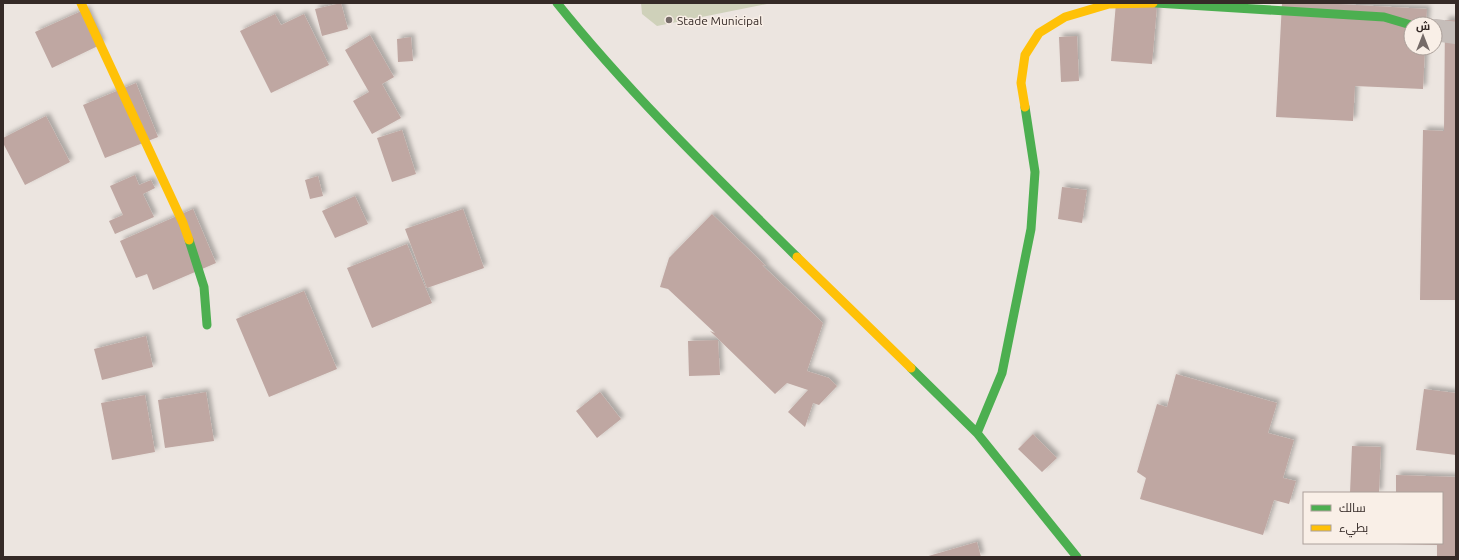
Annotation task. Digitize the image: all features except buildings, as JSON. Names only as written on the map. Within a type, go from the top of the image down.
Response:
[{"type":"street","points":[[81,3],[183,223],[204,287],[207,325]]},
{"type":"street","points":[[557,3],[589,44],[690,151],[977,433],[1077,557]]},
{"type":"street","points":[[977,433],[1002,373],[1031,229],[1035,172],[1021,83],[1025,55],[1039,33],[1065,17],[1110,4],[1153,3]]},
{"type":"street","points":[[1156,3],[1384,17],[1403,23]]},
{"type":"street","points":[[1443,31],[1456,33]]},
{"type":"green space","name":"Stade Municipal","points":[[641,3],[772,3],[657,26],[642,14]]},
{"type":"traffic: fast","points":[[557,3],[643,102],[797,257]]},
{"type":"traffic: fast","points":[[1156,3],[1384,17],[1403,23]]},
{"type":"traffic: fast","points":[[977,433],[1002,373],[1031,229],[1035,172],[1025,107]]},
{"type":"traffic: fast","points":[[189,240],[204,287],[207,325]]},
{"type":"traffic: fast","points":[[911,368],[977,433],[1077,557]]},
{"type":"traffic: slow","points":[[81,3],[183,223],[189,240]]},
{"type":"traffic: slow","points":[[1025,107],[1021,83],[1025,55],[1039,33],[1065,17],[1109,4],[1153,3]]},
{"type":"traffic: slow","points":[[797,257],[911,368]]},
{"type":"place","name":"Stade Municipal","points":[[669,20]]}]
